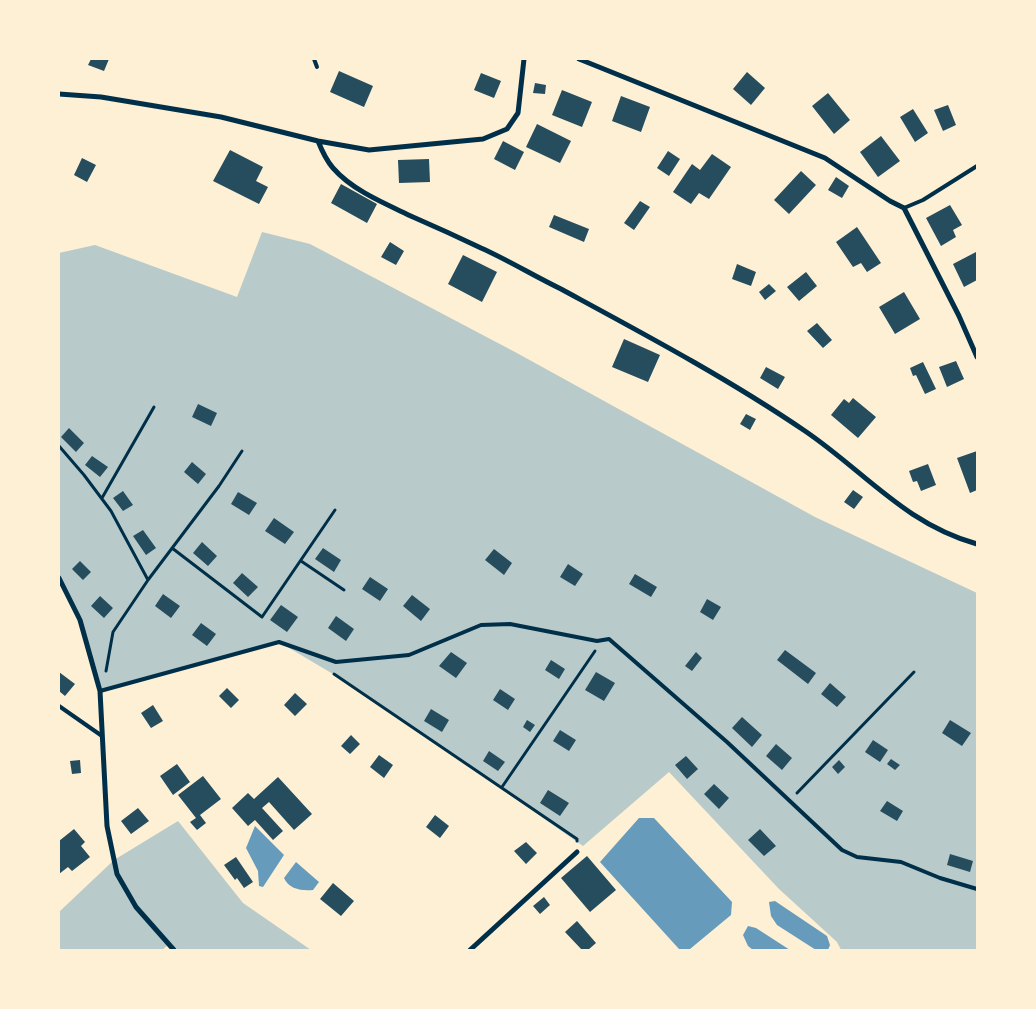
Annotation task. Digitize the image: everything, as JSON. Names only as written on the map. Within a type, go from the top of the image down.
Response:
[{"type":"street","points":[[59,94],[100,97],[221,117],[318,141],[369,150],[483,139],[506,129],[518,113],[524,59]]},
{"type":"street","points":[[579,59],[825,158],[890,201],[904,208],[959,316],[977,357]]},
{"type":"street","points":[[318,141],[323,155],[334,169],[356,188],[392,207],[484,249],[666,345],[760,401],[810,434],[891,500],[926,523],[964,541],[977,544]]},
{"type":"street","points":[[59,578],[80,620],[100,691],[107,826],[117,874],[136,908],[174,950]]},
{"type":"street","points":[[470,950],[577,852]]},
{"type":"lane","points":[[314,59],[317,67]]},
{"type":"lane","points":[[904,208],[923,200],[977,166]]},
{"type":"lane","points":[[100,691],[279,642],[336,662],[409,655],[482,625],[510,624],[597,641],[610,639],[727,742],[842,850],[856,857],[901,862],[940,878],[977,889]]},
{"type":"lane","points":[[59,706],[102,736]]},
{"type":"path","points":[[102,498],[154,408]]},
{"type":"path","points":[[59,446],[111,511],[148,580]]},
{"type":"path","points":[[107,670],[113,632],[148,580],[219,486],[242,451]]},
{"type":"path","points":[[172,548],[262,617],[335,510]]},
{"type":"path","points":[[301,561],[344,590]]},
{"type":"path","points":[[502,787],[602,640]]},
{"type":"path","points":[[328,670],[578,839],[577,852]]},
{"type":"path","points":[[790,800],[914,672]]},
{"type":"shaded area","points":[[262,232],[310,244],[515,352],[815,517],[977,593],[977,950],[841,950],[837,942],[779,889],[669,772],[583,846],[360,690],[279,642],[100,691],[80,620],[59,578],[59,253],[95,245],[237,297]]},
{"type":"shaded area","points":[[178,821],[243,903],[311,950],[174,950],[168,945],[162,950],[59,950],[59,912],[114,860]]},
{"type":"water","points":[[639,818],[654,818],[732,902],[731,915],[690,949],[679,949],[600,862]]},
{"type":"water","points":[[255,826],[284,855],[263,887],[259,886],[258,871],[246,848]]},
{"type":"water","points":[[296,862],[319,882],[313,890],[292,887],[286,882],[284,878]]},
{"type":"water","points":[[775,901],[827,936],[830,945],[828,950],[816,950],[777,925],[771,916],[769,902]]},
{"type":"water","points":[[748,926],[756,928],[790,950],[753,950],[748,946],[743,935]]},
{"type":"building","points":[[91,59],[109,59],[104,71],[88,65]]},
{"type":"building","points":[[339,71],[373,86],[364,107],[330,92]]},
{"type":"building","points":[[747,72],[765,88],[751,105],[733,89]]},
{"type":"building","points":[[481,73],[501,81],[494,98],[474,90]]},
{"type":"building","points":[[535,83],[546,85],[545,94],[533,93]]},
{"type":"building","points":[[562,90],[592,102],[582,127],[552,115]]},
{"type":"building","points":[[828,93],[850,120],[834,134],[812,106]]},
{"type":"building","points":[[621,96],[650,107],[641,132],[612,121]]},
{"type":"building","points":[[948,105],[956,125],[943,131],[934,110]]},
{"type":"building","points":[[913,109],[928,133],[915,142],[900,117]]},
{"type":"building","points":[[537,124],[571,141],[560,163],[526,147]]},
{"type":"building","points":[[881,136],[900,161],[878,177],[860,152]]},
{"type":"building","points":[[503,141],[524,152],[515,170],[494,159]]},
{"type":"building","points":[[230,150],[263,167],[256,181],[268,187],[259,204],[213,181]]},
{"type":"building","points":[[668,151],[680,159],[669,176],[657,168]]},
{"type":"building","points":[[712,154],[731,167],[709,199],[699,193],[691,204],[673,192],[692,164],[700,170]]},
{"type":"building","points":[[82,158],[96,165],[87,182],[74,175]]},
{"type":"building","points":[[429,159],[430,182],[399,183],[398,160]]},
{"type":"building","points":[[801,171],[816,185],[789,214],[774,200]]},
{"type":"building","points":[[836,177],[849,186],[842,198],[828,190]]},
{"type":"building","points":[[341,184],[377,204],[367,223],[331,203]]},
{"type":"building","points":[[640,201],[650,207],[634,230],[624,223]]},
{"type":"building","points":[[950,205],[962,225],[953,230],[956,237],[941,246],[926,218]]},
{"type":"building","points":[[554,215],[589,229],[584,242],[549,227]]},
{"type":"building","points":[[857,227],[881,263],[867,272],[861,263],[853,267],[836,242]]},
{"type":"building","points":[[390,242],[404,251],[396,265],[381,257]]},
{"type":"building","points":[[976,252],[977,280],[964,287],[953,264]]},
{"type":"building","points":[[463,255],[497,272],[482,302],[448,284]]},
{"type":"building","points":[[737,264],[756,272],[751,286],[732,279]]},
{"type":"building","points":[[806,272],[817,286],[799,301],[787,287]]},
{"type":"building","points":[[769,284],[776,291],[765,300],[759,292]]},
{"type":"building","points":[[904,292],[920,319],[895,334],[879,307]]},
{"type":"building","points":[[817,323],[832,340],[823,348],[807,331]]},
{"type":"building","points":[[624,339],[660,355],[648,382],[612,367]]},
{"type":"building","points":[[956,361],[964,379],[947,387],[939,367]]},
{"type":"building","points":[[923,362],[936,389],[925,394],[916,375],[913,376],[910,368]]},
{"type":"building","points":[[766,367],[785,377],[778,389],[760,378]]},
{"type":"building","points":[[853,398],[876,417],[858,438],[831,415],[844,399],[849,403]]},
{"type":"building","points":[[198,404],[217,413],[211,426],[192,417]]},
{"type":"building","points":[[746,414],[756,419],[750,430],[740,424]]},
{"type":"building","points":[[69,428],[84,443],[76,452],[61,437]]},
{"type":"building","points":[[977,451],[977,490],[970,493],[957,458]]},
{"type":"building","points":[[92,456],[108,467],[100,477],[85,465]]},
{"type":"building","points":[[192,462],[206,474],[198,484],[184,472]]},
{"type":"building","points":[[928,464],[936,485],[921,491],[917,481],[913,482],[909,471]]},
{"type":"building","points":[[853,490],[863,497],[854,509],[844,502]]},
{"type":"building","points":[[123,491],[133,505],[123,511],[113,498]]},
{"type":"building","points":[[238,492],[257,503],[249,515],[231,504]]},
{"type":"building","points":[[274,518],[294,532],[285,544],[265,531]]},
{"type":"building","points":[[143,530],[156,548],[146,555],[133,536]]},
{"type":"building","points":[[202,542],[217,556],[208,566],[193,553]]},
{"type":"building","points":[[323,548],[341,560],[334,572],[315,559]]},
{"type":"building","points":[[494,549],[512,563],[504,575],[485,560]]},
{"type":"building","points":[[80,561],[91,572],[83,580],[72,569]]},
{"type":"building","points":[[568,564],[583,574],[575,586],[560,577]]},
{"type":"building","points":[[242,573],[258,587],[248,597],[233,583]]},
{"type":"building","points":[[635,574],[657,587],[651,597],[629,584]]},
{"type":"building","points":[[370,577],[388,589],[380,601],[362,589]]},
{"type":"building","points":[[163,594],[180,606],[171,618],[155,606]]},
{"type":"building","points":[[412,595],[430,609],[421,621],[403,606]]},
{"type":"building","points":[[100,596],[113,608],[104,618],[91,606]]},
{"type":"building","points":[[707,599],[721,607],[713,620],[700,612]]},
{"type":"building","points":[[281,605],[298,617],[287,632],[270,620]]},
{"type":"building","points":[[336,616],[354,629],[346,641],[328,628]]},
{"type":"building","points":[[201,623],[216,634],[207,646],[192,635]]},
{"type":"building","points":[[785,650],[816,673],[808,684],[777,660]]},
{"type":"building","points":[[451,652],[467,663],[456,678],[439,666]]},
{"type":"building","points":[[696,652],[702,658],[692,671],[685,666]]},
{"type":"building","points":[[551,660],[565,669],[559,679],[545,670]]},
{"type":"building","points":[[59,672],[75,684],[65,696],[59,691]]},
{"type":"building","points":[[596,672],[615,683],[604,701],[585,690]]},
{"type":"building","points":[[830,683],[846,697],[837,707],[821,694]]},
{"type":"building","points":[[227,688],[239,700],[231,708],[219,696]]},
{"type":"building","points":[[500,689],[515,699],[508,710],[493,700]]},
{"type":"building","points":[[295,693],[307,704],[295,716],[284,705]]},
{"type":"building","points":[[153,705],[163,721],[151,728],[141,713]]},
{"type":"building","points":[[431,709],[449,720],[442,732],[424,721]]},
{"type":"building","points":[[742,717],[762,735],[752,747],[732,728]]},
{"type":"building","points":[[527,720],[535,725],[530,732],[523,727]]},
{"type":"building","points":[[950,720],[971,733],[962,746],[942,733]]},
{"type":"building","points":[[560,730],[576,740],[569,751],[553,741]]},
{"type":"building","points":[[351,735],[360,744],[350,754],[341,746]]},
{"type":"building","points":[[873,740],[888,750],[880,762],[865,752]]},
{"type":"building","points":[[776,744],[792,758],[782,770],[766,756]]},
{"type":"building","points":[[489,751],[505,762],[498,771],[483,761]]},
{"type":"building","points":[[379,755],[393,765],[384,778],[370,767]]},
{"type":"building","points":[[686,756],[698,769],[687,779],[675,765]]},
{"type":"building","points":[[891,759],[900,765],[895,770],[887,764]]},
{"type":"building","points":[[80,760],[81,773],[72,774],[70,761]]},
{"type":"building","points":[[839,760],[845,767],[838,774],[832,767]]},
{"type":"building","points":[[177,764],[190,782],[173,795],[160,776]]},
{"type":"building","points":[[203,776],[221,799],[200,815],[206,823],[197,830],[190,822],[196,818],[178,795]]},
{"type":"building","points":[[278,777],[312,814],[294,830],[269,802],[262,808],[283,831],[273,840],[255,820],[248,826],[232,808],[248,793],[254,799]]},
{"type":"building","points":[[714,784],[729,798],[719,809],[704,794]]},
{"type":"building","points":[[548,790],[569,803],[560,816],[540,803]]},
{"type":"building","points":[[887,801],[903,811],[897,821],[880,811]]},
{"type":"building","points":[[138,808],[149,821],[131,834],[121,821]]},
{"type":"building","points":[[435,815],[449,826],[440,838],[426,827]]},
{"type":"building","points":[[74,829],[85,842],[81,846],[90,857],[72,871],[68,867],[59,874],[59,841]]},
{"type":"building","points":[[760,829],[776,846],[764,856],[748,840]]},
{"type":"building","points":[[526,842],[537,853],[526,864],[514,851]]},
{"type":"building","points":[[950,854],[973,861],[970,872],[947,865]]},
{"type":"building","points":[[587,856],[616,890],[590,912],[561,878]]},
{"type":"building","points":[[236,857],[253,882],[244,888],[237,878],[235,880],[224,865]]},
{"type":"building","points":[[333,883],[354,901],[341,916],[320,899]]},
{"type":"building","points":[[544,897],[550,905],[540,914],[533,906]]},
{"type":"building","points":[[577,921],[596,943],[588,950],[582,950],[565,932]]}]
